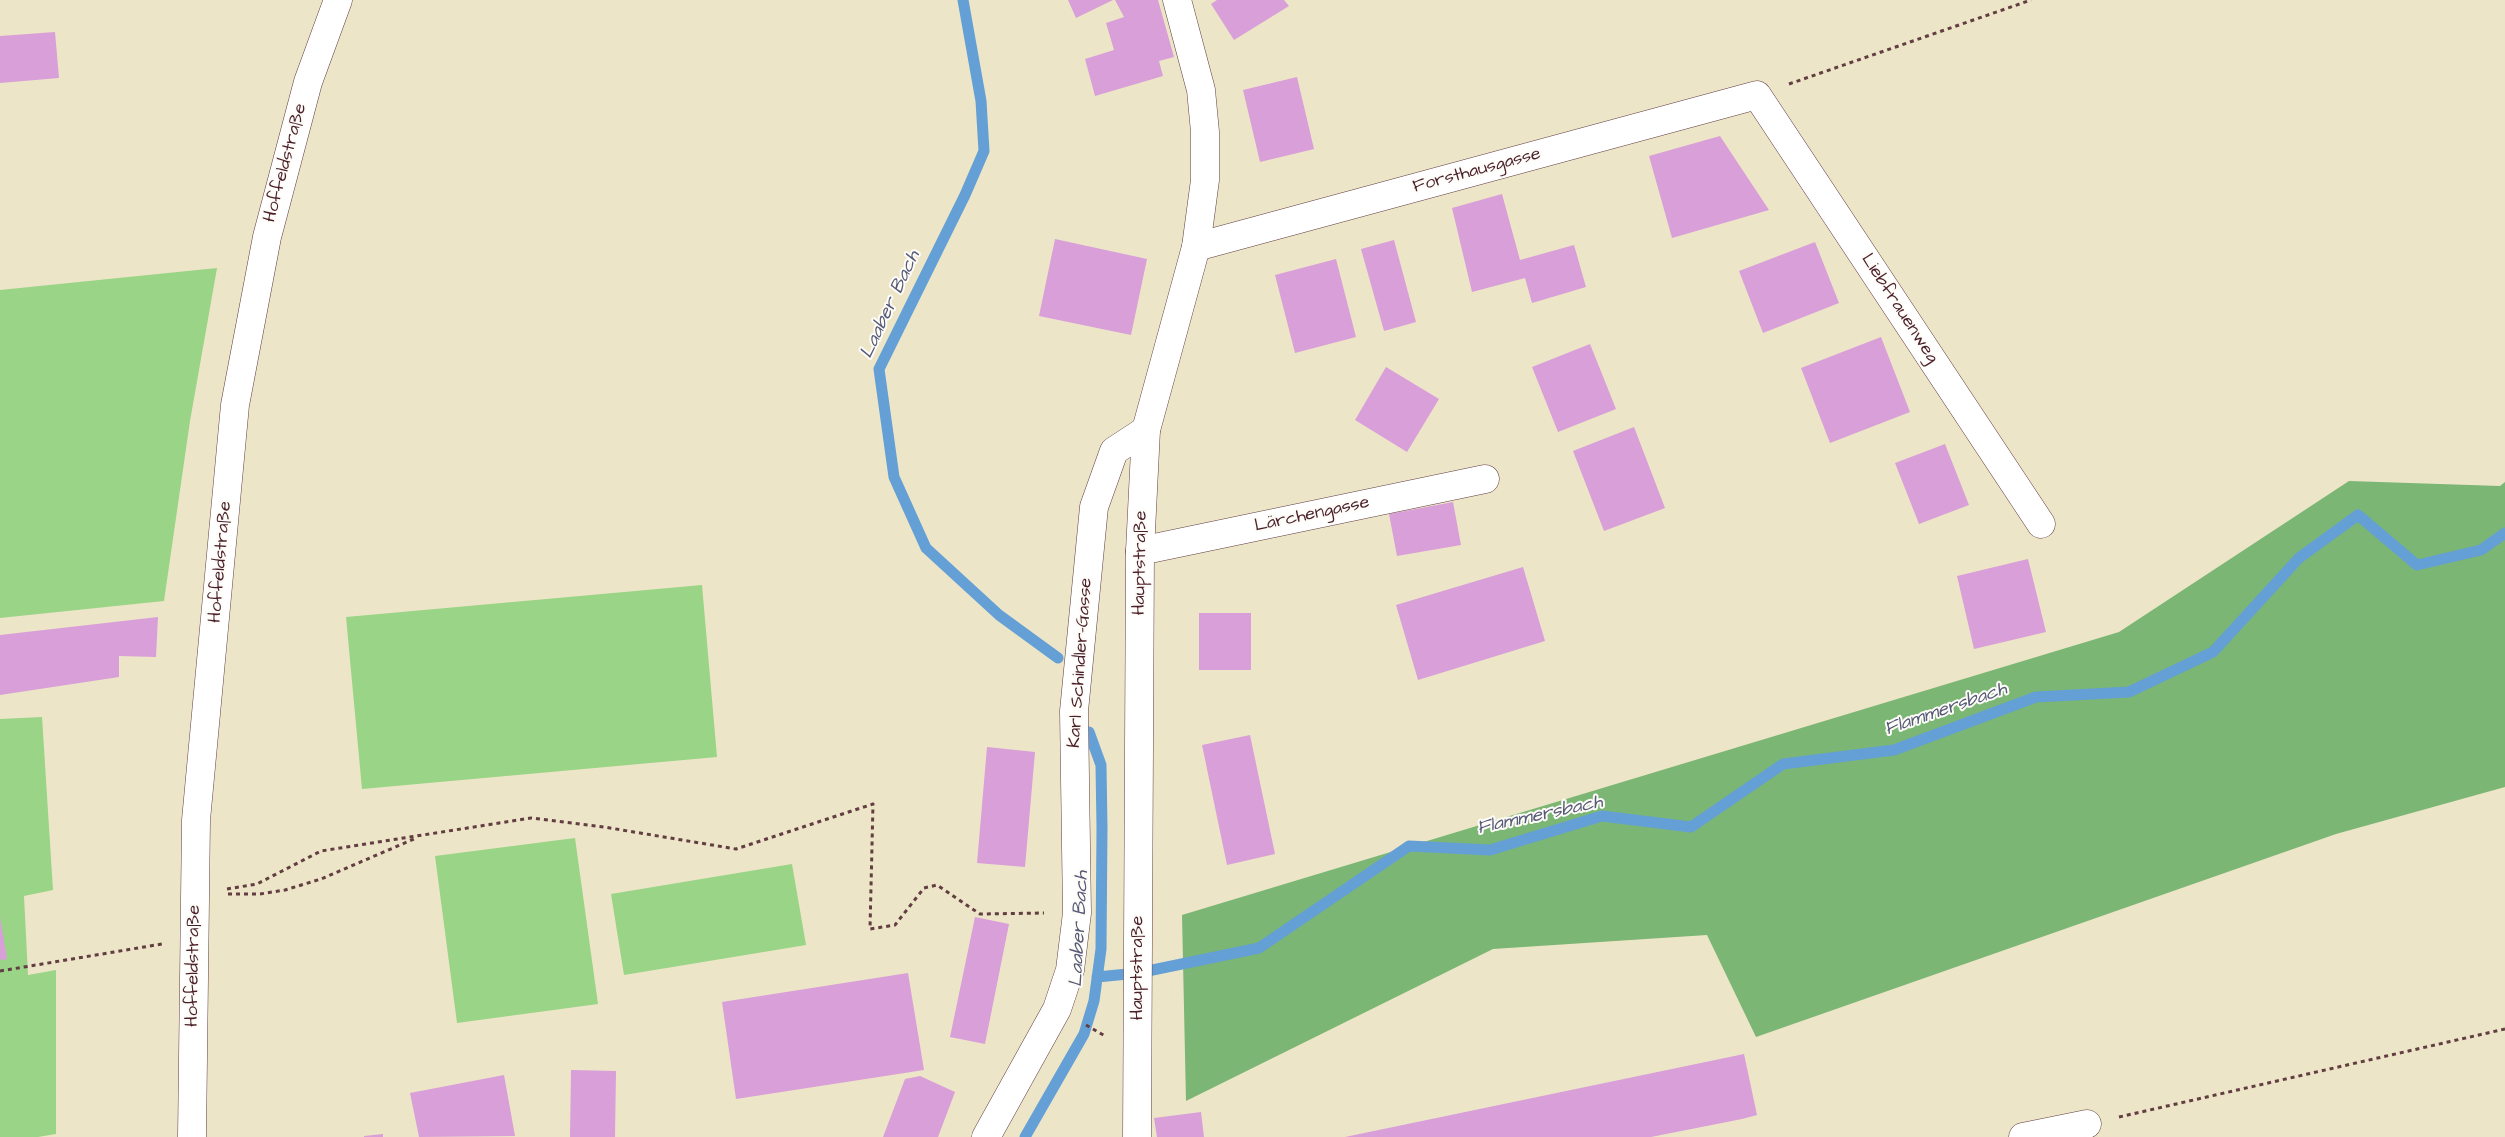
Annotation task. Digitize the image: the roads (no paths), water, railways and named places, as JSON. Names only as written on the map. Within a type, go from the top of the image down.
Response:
[{"type":"street","name":"Hoffeldstraße","points":[[192,1137],[196,820],[235,405],[267,237],[308,82],[338,0]]},
{"type":"street","name":"Hauptstraße","points":[[1137,1137],[1140,551],[1146,430],[1196,247],[1205,180],[1205,132],[1201,90],[1177,0]]},
{"type":"street","name":"Forsthausgasse","points":[[1196,247],[1757,95]]},
{"type":"street","name":"Liebfrauenweg","points":[[1757,95],[2041,524]]},
{"type":"street","name":"Karl Schindler-Gasse","points":[[986,1137],[1058,1009],[1070,970],[1077,913],[1074,711],[1094,507],[1114,451],[1146,430]]},
{"type":"street","name":"Lärchengasse","points":[[1140,551],[1485,479]]},
{"type":"street","points":[[2023,1137],[2086,1124]]},
{"type":"waterway","name":"Laaber Bach","points":[[963,0],[981,101],[984,151],[965,195],[879,369],[894,477],[926,548],[999,615],[1058,658]]},
{"type":"waterway","name":"Flammersbach","points":[[1097,977],[1138,973],[1259,948],[1409,846],[1490,850],[1602,816],[1691,827],[1783,764],[1894,750],[2036,697],[2129,692],[2213,652],[2299,558],[2358,515],[2417,565],[2481,550],[2505,533]]},
{"type":"waterway","name":"Laaber Bach","points":[[1025,1137],[1084,1034],[1094,1001],[1101,949],[1101,765],[1089,732]]}]
